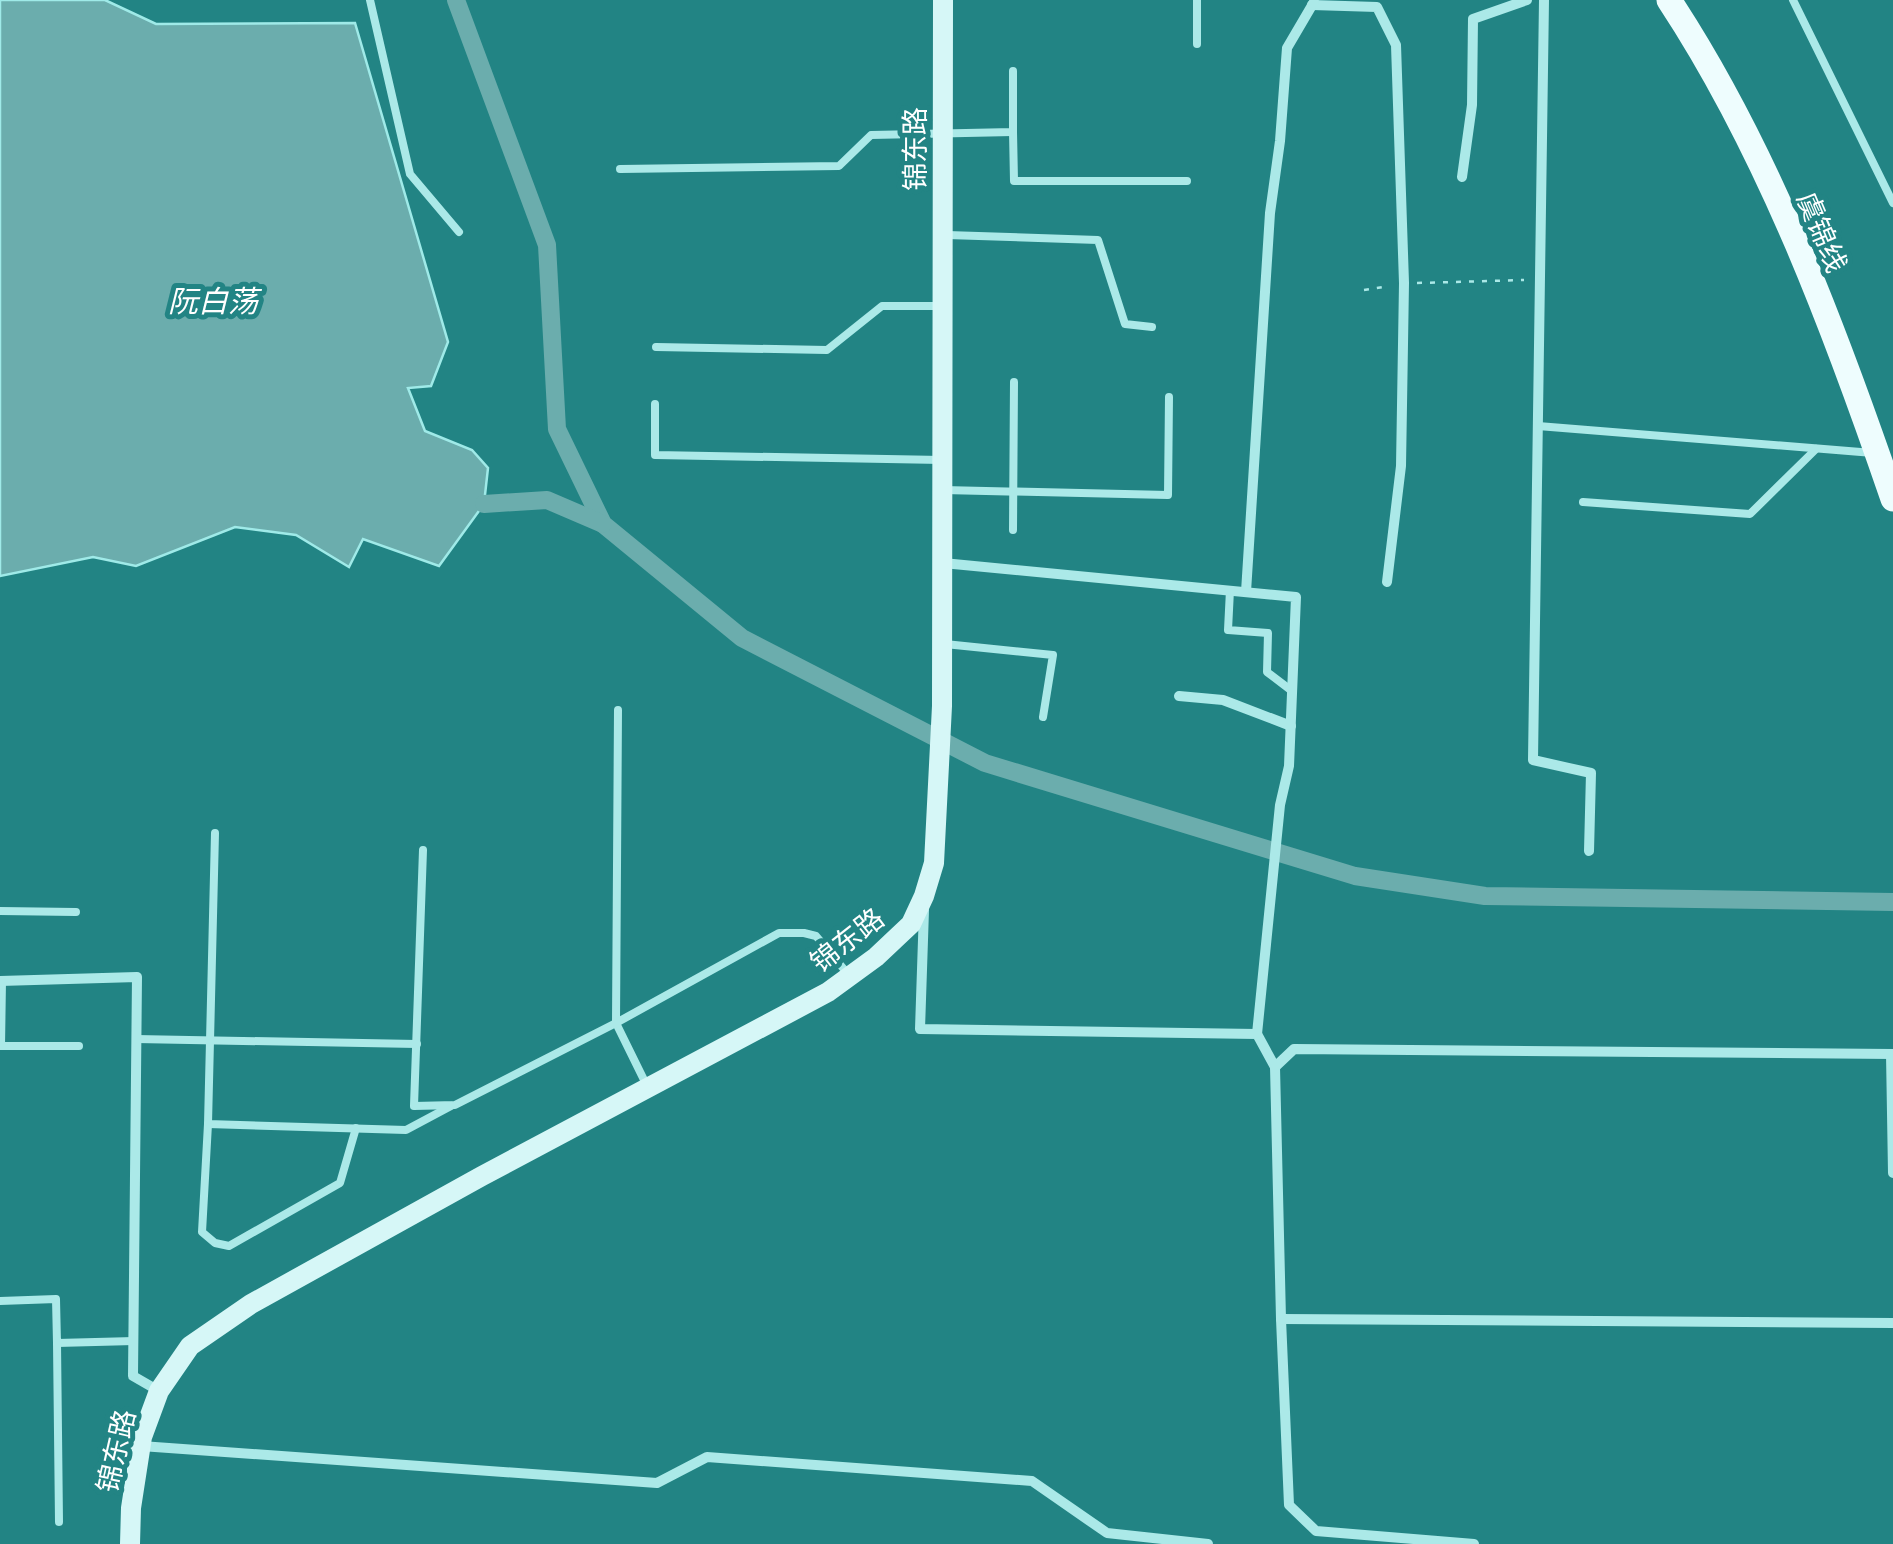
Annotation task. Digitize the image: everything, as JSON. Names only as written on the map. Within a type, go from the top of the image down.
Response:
[{"type":"main road","name":"锦东路","points":[[130,1544],[130,1508],[141,1446],[159,1390],[190,1346],[251,1304],[828,992],[912,924],[934,863],[942,706],[943,0]]},
{"type":"main road","name":"虞锦线","points":[[1669,0],[1690,32],[1788,223],[1861,406],[1893,500]]},
{"type":"street","points":[[1462,177],[1472,105],[1472,20],[1527,0]]},
{"type":"street","points":[[1544,0],[1534,760],[1591,773],[1589,851]]},
{"type":"street","points":[[1246,592],[1270,213],[1287,48],[1313,2],[1377,6],[1396,45],[1404,283],[1401,466],[1387,582]]},
{"type":"street","points":[[942,562],[1296,597],[1289,766],[1280,804],[1257,1034],[1275,1067],[1288,1505],[1316,1531],[1474,1544]]},
{"type":"street","points":[[1179,696],[1223,700],[1290,726]]},
{"type":"street","points":[[924,896],[920,1030],[1257,1034]]},
{"type":"street","points":[[1,980],[137,976],[133,1376],[159,1390]]},
{"type":"street","points":[[1275,1067],[1294,1048],[1892,1054],[1893,1172]]},
{"type":"street","points":[[1281,1319],[1893,1324]]},
{"type":"street","points":[[141,1446],[657,1483],[707,1457],[1032,1481],[1107,1534],[1208,1544]]},
{"type":"lane","points":[[370,0],[410,174],[459,232]]},
{"type":"lane","points":[[1196,0],[1197,44]]},
{"type":"lane","points":[[1793,0],[1893,202]]},
{"type":"lane","points":[[1013,71],[1014,181],[1188,181]]},
{"type":"lane","points":[[620,169],[839,166],[871,135],[1013,132]]},
{"type":"lane","points":[[942,235],[1098,240],[1125,324],[1152,327]]},
{"type":"lane","points":[[656,346],[827,350],[882,306],[942,306]]},
{"type":"lane","points":[[1013,530],[1014,382]]},
{"type":"lane","points":[[943,490],[1168,495],[1169,397]]},
{"type":"lane","points":[[655,404],[654,455],[942,460]]},
{"type":"lane","points":[[1538,426],[1877,454]]},
{"type":"lane","points":[[1583,502],[1750,514],[1816,449]]},
{"type":"lane","points":[[1230,590],[1228,630],[1268,633],[1267,672],[1292,692]]},
{"type":"lane","points":[[941,644],[1052,655],[1043,716]]},
{"type":"lane","points":[[618,710],[616,1023],[648,1088]]},
{"type":"lane","points":[[215,833],[202,1232],[216,1243],[229,1246],[340,1183],[356,1128]]},
{"type":"lane","points":[[423,850],[414,1106],[455,1104]]},
{"type":"lane","points":[[0,911],[76,912]]},
{"type":"lane","points":[[208,1124],[406,1130],[616,1023],[778,933],[816,936],[850,976]]},
{"type":"lane","points":[[1,980],[1,1046],[79,1046]]},
{"type":"lane","points":[[136,1040],[416,1044]]},
{"type":"lane","points":[[0,1301],[56,1299],[59,1522]]},
{"type":"lane","points":[[57,1343],[134,1342]]},
{"type":"path","points":[[1364,290],[1404,283],[1540,280]]},
{"type":"water","name":"阮白荡","points":[[0,0],[105,0],[156,24],[355,23],[448,342],[431,386],[408,388],[425,431],[472,450],[488,468],[484,504],[439,566],[363,539],[349,567],[296,535],[235,527],[136,566],[93,557],[0,576]]},
{"type":"waterway","points":[[456,0],[547,245],[557,429],[603,524],[742,638],[985,763],[1355,876],[1485,896],[1893,902]]},
{"type":"waterway","points":[[484,504],[547,500],[603,524]]}]
